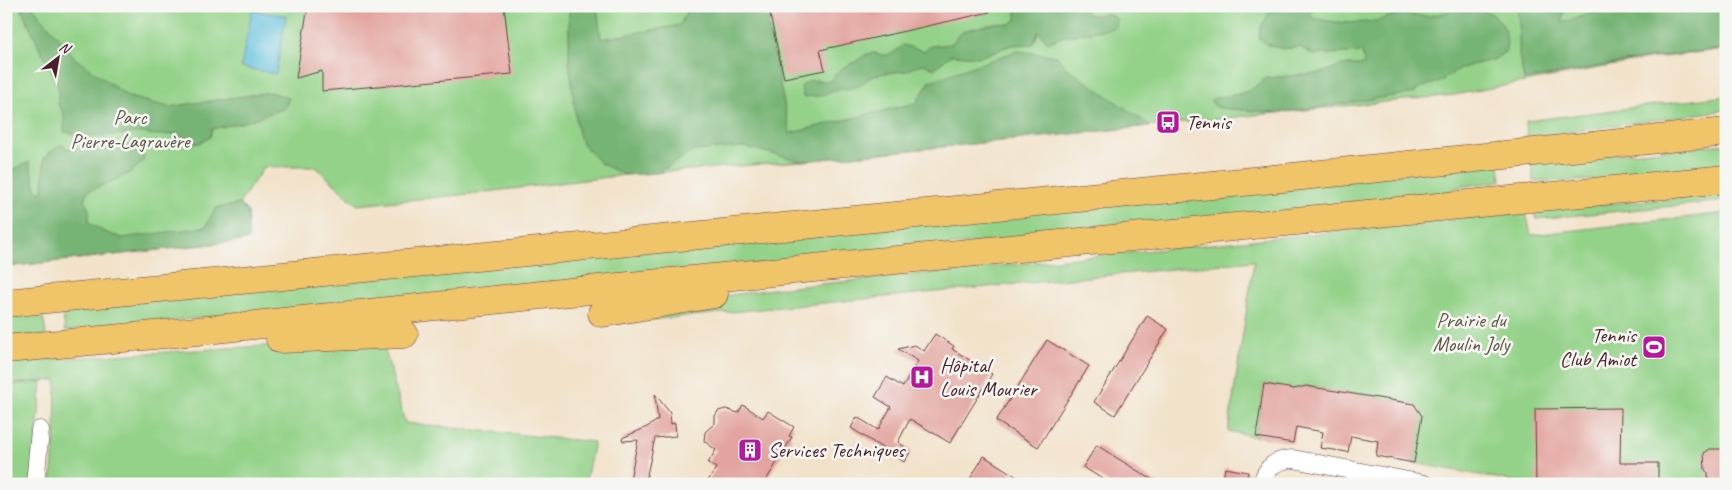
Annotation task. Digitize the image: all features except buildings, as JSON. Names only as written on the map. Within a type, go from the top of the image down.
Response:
[{"type":"highway","points":[[6,303],[1283,178],[1726,132]]},
{"type":"highway","points":[[6,349],[1726,179]]},
{"type":"highway","points":[[602,313],[752,288],[761,273]]},
{"type":"highway","points":[[197,331],[210,342],[404,334]]},
{"type":"street","points":[[35,484],[40,430]]},
{"type":"street","points":[[1262,484],[1266,471],[1275,463],[1294,459],[1424,484]]},
{"type":"green space","name":"Parc Pierre-Lagravère","points":[[6,6],[1726,6],[1726,49],[1648,59],[1454,95],[802,161],[625,175],[470,194],[357,205],[316,167],[264,167],[239,204],[248,212],[248,240],[6,267]]},
{"type":"green space","points":[[20,6],[32,6],[76,59],[129,97],[168,107],[271,92],[289,98],[285,108],[245,122],[212,129],[210,137],[200,143],[190,144],[177,134],[156,135],[143,133],[94,136],[64,132],[64,114],[58,104],[58,86]]},
{"type":"green space","points":[[569,6],[597,6],[601,39],[680,25],[689,6],[764,6],[790,133],[916,103],[930,81],[1017,51],[1057,56],[1065,67],[1151,126],[802,161],[744,147],[693,151],[658,173],[625,175],[600,163],[581,142],[576,120],[569,61]]},
{"type":"green space","points":[[1016,6],[1082,6],[1088,15],[1108,14],[1117,19],[1115,28],[1061,37],[1048,43],[1039,31],[1033,44],[1011,45],[980,57],[951,55],[934,69],[924,64],[906,71],[870,77],[861,85],[852,88],[818,96],[803,97],[801,87],[805,84],[811,81],[831,81],[840,70],[867,54],[888,55],[903,45],[924,51],[931,46],[952,44],[958,35],[966,30],[997,23],[1010,24],[1016,20]]},
{"type":"green space","points":[[1273,6],[1334,6],[1311,10],[1311,17],[1345,23],[1380,20],[1398,14],[1429,16],[1458,9],[1475,8],[1496,17],[1504,29],[1507,44],[1505,52],[1493,60],[1455,71],[1442,81],[1417,89],[1415,93],[1278,113],[1218,108],[1210,101],[1216,97],[1249,91],[1266,78],[1322,73],[1342,65],[1364,65],[1362,52],[1313,55],[1300,47],[1283,49],[1268,45],[1259,38],[1260,29]]},
{"type":"green space","points":[[1517,6],[1565,6],[1562,23],[1613,6],[1726,6],[1726,48],[1647,58],[1524,80],[1519,56]]},
{"type":"green space","points":[[1726,96],[1726,110],[1527,138],[1526,121]]},
{"type":"green space","points":[[1726,144],[1726,168],[1581,181],[1533,181],[1532,162]]},
{"type":"green space","points":[[61,145],[74,149],[89,146],[103,148],[126,145],[135,147],[143,154],[144,160],[132,171],[87,192],[84,199],[89,210],[89,223],[104,232],[122,238],[205,227],[216,208],[239,204],[248,212],[248,240],[6,267],[6,173],[29,162],[37,192],[43,192],[44,158]]},
{"type":"green space","points":[[1499,164],[1501,181],[1452,188],[1450,197],[65,331],[62,307]]},
{"type":"green space","points":[[1726,194],[1726,201],[1536,219],[1533,210]]},
{"type":"green space","name":"Prairie du Moulin Joly","points":[[1526,212],[1531,235],[1726,213],[1726,484],[1529,484],[1414,463],[1421,418],[1414,404],[1306,386],[1294,389],[1264,384],[1256,437],[1228,431],[1254,261],[618,323],[717,297],[772,289]]},
{"type":"green space","points":[[42,309],[46,335],[6,339],[6,312]]},
{"type":"green space","points":[[294,344],[384,346],[405,423],[594,442],[585,484],[51,484],[55,435],[56,380],[6,384],[6,362]]},
{"type":"green space","points":[[42,382],[32,484],[6,484],[6,385]]},
{"type":"water","points":[[252,10],[286,16],[276,74],[241,67]]},
{"type":"place","name":"Tennis","points":[[1168,122]]},
{"type":"place","name":"Tennis Club Amiot","points":[[1654,347]]},
{"type":"place","name":"Hôpital Louis Mourier","points":[[922,377]]},
{"type":"place","name":"Services Techniques","points":[[750,450]]}]
